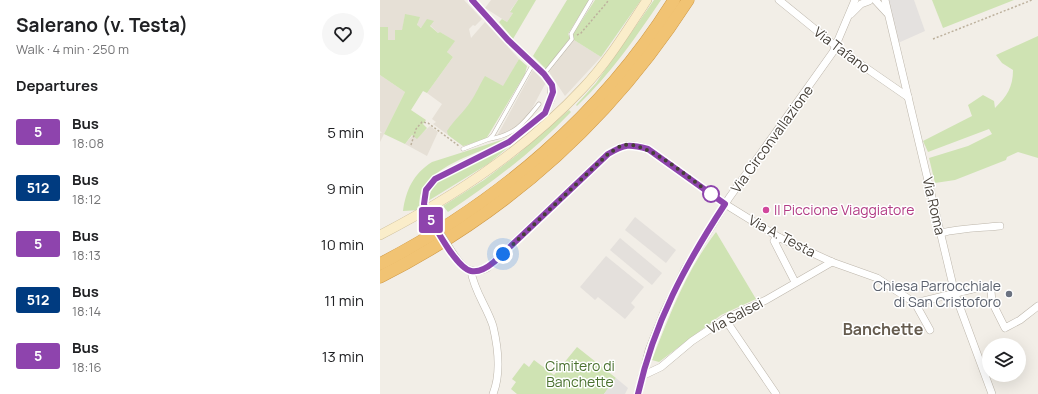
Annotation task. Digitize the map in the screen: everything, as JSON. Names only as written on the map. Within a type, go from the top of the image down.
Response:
[{"type":"highway","points":[[380,264],[422,241],[462,216],[505,185],[551,146],[612,83],[651,34],[674,0]]},
{"type":"highway","points":[[380,277],[428,251],[468,226],[512,194],[558,156],[598,116],[640,69],[688,0]]},
{"type":"main road","points":[[380,235],[473,180],[512,152],[561,111],[584,87],[647,0]]},
{"type":"street","points":[[472,0],[544,74],[552,85],[553,92],[545,113],[509,142],[435,179],[426,190],[424,204],[430,218],[459,263],[471,271],[473,283],[493,327],[498,368],[497,384],[493,394]]},
{"type":"street","name":"Via Tafano","points":[[779,0],[835,47],[908,97]]},
{"type":"street","name":"Via Circonvallazione","points":[[638,394],[649,350],[664,312],[685,268],[725,204],[820,72],[835,47],[855,0]]},
{"type":"street","name":"Via Circonvallazione","points":[[849,15],[861,4],[871,0]]},
{"type":"street","name":"Via Roma","points":[[871,0],[888,14]]},
{"type":"street","name":"Via Roma","points":[[884,0],[955,294],[992,394]]},
{"type":"street","name":"Via A. Testa","points":[[471,271],[479,271],[494,262],[608,154],[623,145],[634,145],[648,149],[725,204],[780,238],[832,262],[877,278],[916,303]]},
{"type":"street","points":[[941,233],[958,229],[1000,226]]},
{"type":"street","points":[[780,238],[774,241],[795,282]]},
{"type":"street","name":"Via Salsei","points":[[642,376],[661,367],[692,341],[725,319],[766,300],[832,262]]},
{"type":"street","points":[[930,330],[916,303],[977,288],[989,287],[992,302],[1005,328],[1020,320],[1038,306]]},
{"type":"street","points":[[725,319],[776,394]]},
{"type":"lane","points":[[544,74],[572,39],[571,34],[591,0]]},
{"type":"lane","points":[[489,139],[533,64]]},
{"type":"lane","points":[[463,150],[489,139],[512,133],[524,123],[539,104]]},
{"type":"path","points":[[571,37],[581,33],[609,0]]},
{"type":"path","points":[[933,39],[1032,0]]},
{"type":"path","points":[[411,145],[416,129],[422,122],[428,122],[463,150]]},
{"type":"shaded area","points":[[380,0],[464,0],[482,19],[475,26],[473,25],[469,29],[471,38],[485,22],[519,59],[471,145],[463,146],[433,124],[436,122],[432,119],[442,104],[427,93],[453,57],[447,52],[454,41],[440,32],[438,33],[430,25],[434,22],[422,28],[417,26],[419,17],[405,15],[397,61],[388,57],[388,27],[380,27]]},
{"type":"shaded area","points":[[491,0],[518,0],[510,11],[513,13],[507,22],[485,8]]},
{"type":"shaded area","points":[[888,0],[914,0],[925,31],[898,43]]},
{"type":"shaded area","points":[[574,40],[601,57],[565,96],[549,72]]},
{"type":"shaded area","points":[[533,70],[546,83],[528,116],[512,130],[497,136]]},
{"type":"shaded area","points":[[380,75],[405,92],[380,142],[380,133],[382,133],[380,131]]},
{"type":"shaded area","points":[[430,126],[438,132],[427,156],[405,144],[413,135],[417,138]]},
{"type":"shaded area","points":[[635,217],[676,250],[666,263],[625,230]]},
{"type":"shaded area","points":[[620,238],[662,273],[652,285],[610,250]]},
{"type":"shaded area","points":[[606,256],[644,287],[631,303],[635,307],[625,319],[598,297],[595,300],[580,287]]},
{"type":"shaded area","points":[[616,378],[628,388],[625,394],[604,394]]},
{"type":"green space","points":[[518,0],[536,0],[513,39],[499,22],[502,19],[507,22],[513,13],[510,12]]},
{"type":"green space","points":[[567,0],[589,0],[568,34],[570,38],[546,69],[533,56]]},
{"type":"green space","points":[[595,0],[641,0],[601,57],[574,40],[573,34]]},
{"type":"green space","points":[[654,0],[661,0],[632,42],[601,82],[577,106],[576,105],[596,83]]},
{"type":"green space","points":[[932,0],[1014,0],[943,28]]},
{"type":"green space","points":[[405,14],[420,17],[417,25],[421,28],[427,19],[434,21],[430,26],[438,33],[440,32],[455,41],[447,52],[453,57],[427,93],[423,91],[411,110],[426,120],[423,124],[427,128],[417,139],[412,135],[405,144],[384,134],[405,92],[380,75],[380,27],[388,27],[388,40],[395,40],[395,30],[402,30]]},
{"type":"green space","points":[[1038,36],[1038,158],[1018,152],[1007,157],[1006,160],[955,180],[935,183],[929,158],[968,146],[992,134],[989,129],[928,152],[923,141],[972,116],[968,105],[983,95],[994,101],[995,108],[1008,91],[1013,76],[1013,70],[1002,63],[996,55]]},
{"type":"green space","points":[[519,59],[527,66],[525,74],[486,139],[463,146],[448,135],[447,131],[475,95],[485,76],[503,86]]},
{"type":"green space","points":[[569,110],[571,112],[542,140],[497,177],[448,212],[443,206],[484,180],[517,155]]},
{"type":"green space","points":[[511,137],[449,165],[436,174],[426,184],[420,196],[420,210],[403,211],[408,189],[415,177],[432,162]]},
{"type":"green space","points":[[511,145],[488,164],[428,201],[432,188],[442,179]]},
{"type":"green space","points":[[716,232],[756,299],[721,315],[659,362],[652,360],[672,310],[687,278],[705,247]]},
{"type":"green space","name":"Cimitero di Banchette","points":[[577,347],[616,378],[604,394],[517,394],[511,389],[516,382],[512,379],[524,363],[529,367],[534,360],[554,375]]},
{"type":"bus line","name":"5","points":[[472,0],[508,40],[544,74],[552,85],[553,92],[545,113],[509,142],[445,172],[435,179],[426,190],[424,198],[426,211],[450,250],[464,268],[471,271],[479,271],[487,268],[608,154],[623,145],[634,145],[648,149],[725,204],[685,268],[664,312],[649,350],[638,394]]},
{"type":"place","name":"Il Piccione Viaggiatore","points":[[766,210]]},
{"type":"place","name":"Chiesa Parrocchiale di San Cristoforo","points":[[1009,294]]},
{"type":"district","name":"Banchette","points":[[883,329]]},
{"type":"route","points":[[503,254],[608,154],[623,145],[634,145],[648,149],[712,195],[711,194]]}]
